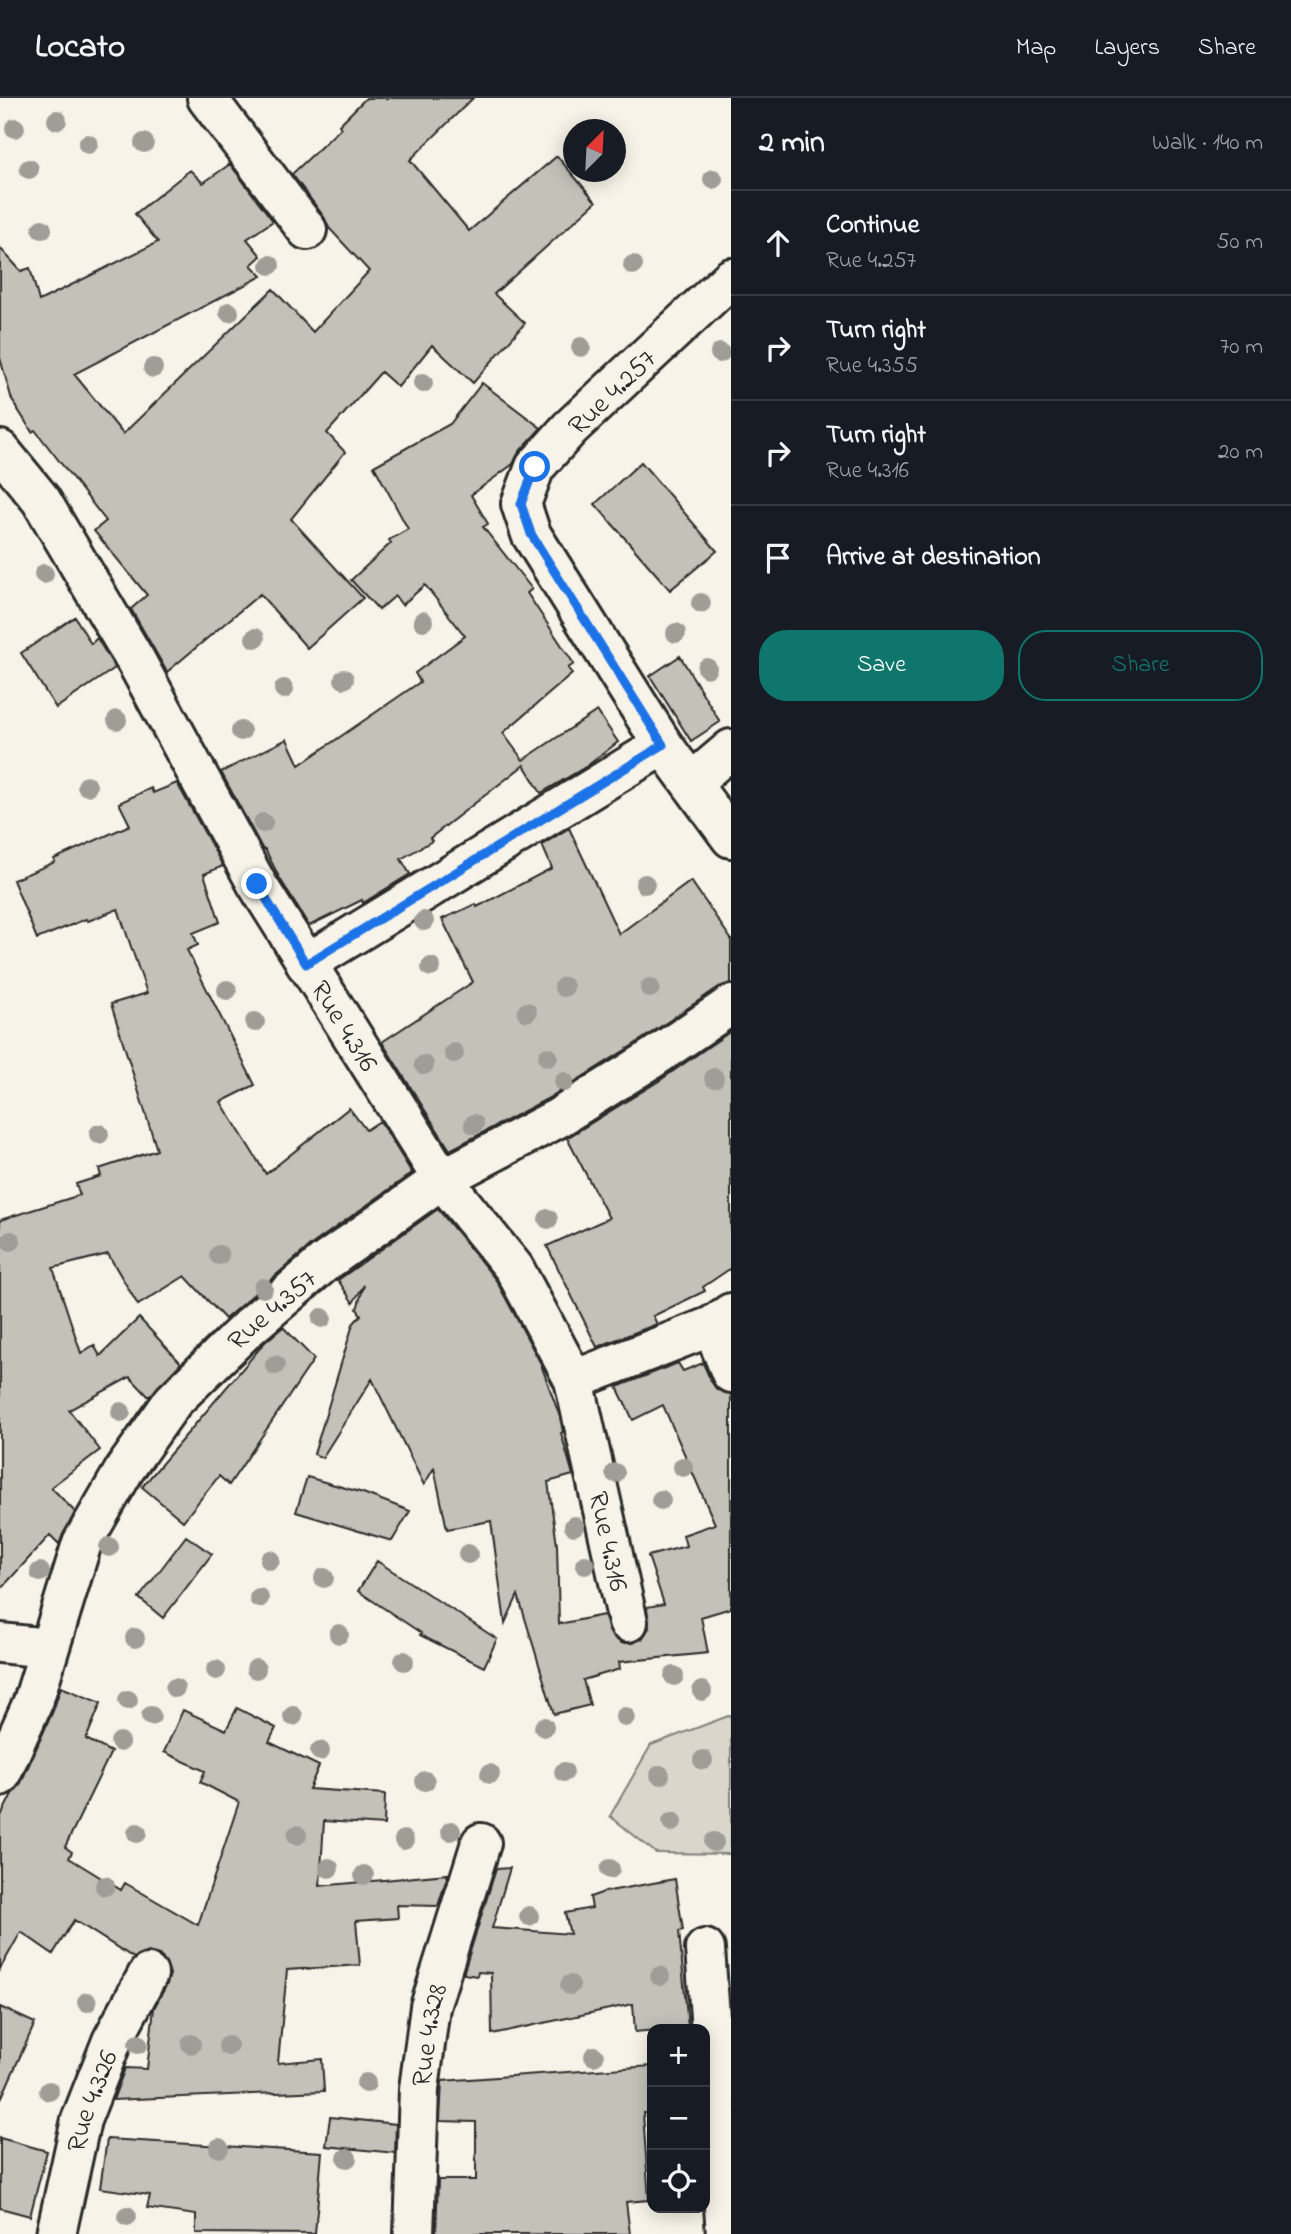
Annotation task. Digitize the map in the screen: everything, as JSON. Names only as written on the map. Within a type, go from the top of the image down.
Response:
[{"type":"street","points":[[207,98],[307,230]]},
{"type":"street","name":"Rue 4.257","points":[[731,278],[570,428],[535,467],[521,504],[531,534],[663,745],[731,838]]},
{"type":"street","name":"Rue 4.316","points":[[0,450],[41,500],[138,663],[257,884],[306,964],[442,1179],[514,1268],[574,1380],[628,1622]]},
{"type":"street","points":[[306,964],[663,745]]},
{"type":"street","points":[[691,783],[731,749]]},
{"type":"street","name":"Rue 4.357","points":[[0,1776],[33,1702],[82,1543],[125,1469],[173,1401],[248,1328],[325,1262],[442,1179],[558,1118],[731,1005]]},
{"type":"street","points":[[574,1380],[722,1320],[731,1373]]},
{"type":"street","points":[[0,1643],[48,1647]]},
{"type":"street","name":"Rue 4.328","points":[[414,2234],[419,2089],[430,2007],[481,1843]]},
{"type":"street","points":[[705,1949],[726,2234]]},
{"type":"street","name":"Rue 4.326","points":[[57,2234],[81,2120],[112,2042],[148,1974]]},
{"type":"shaded area","points":[[731,1715],[731,1854],[656,1853],[610,1816],[651,1745]]},
{"type":"building","points":[[366,98],[473,98],[410,160],[469,231],[557,156],[563,163],[563,182],[579,182],[596,202],[494,294],[525,323],[473,383],[432,345],[398,387],[381,372],[327,433],[345,452],[291,519],[363,598],[307,648],[260,594],[167,672],[131,609],[147,595],[94,531],[106,521],[35,430],[32,432],[12,400],[0,358],[0,248],[21,271],[30,268],[39,301],[158,242],[135,214],[190,170],[203,183],[230,164],[273,221],[247,239],[261,256],[251,265],[262,276],[74,374],[123,434],[273,289],[313,332],[369,271],[329,228],[292,174],[341,128],[339,125]]},
{"type":"building","points":[[482,383],[541,428],[519,452],[513,464],[471,495],[488,524],[483,527],[532,589],[527,593],[574,664],[568,668],[572,674],[503,733],[523,760],[597,711],[618,742],[587,766],[541,793],[524,765],[430,838],[432,841],[401,859],[410,874],[363,903],[362,900],[309,926],[265,849],[263,850],[221,772],[287,739],[299,765],[420,682],[415,673],[465,636],[425,585],[402,605],[395,596],[379,610],[351,580],[391,543],[389,540],[408,529],[374,466],[450,424]]},
{"type":"building","points":[[641,462],[717,551],[670,590],[595,504]]},
{"type":"building","points":[[75,617],[91,644],[97,638],[115,668],[56,708],[21,653]]},
{"type":"building","points":[[680,656],[720,722],[691,741],[650,676]]},
{"type":"building","points":[[177,783],[223,866],[204,874],[220,922],[193,933],[198,945],[187,950],[255,1085],[221,1102],[266,1174],[349,1108],[366,1130],[380,1121],[412,1173],[311,1245],[225,1319],[185,1276],[138,1305],[108,1254],[53,1268],[81,1353],[94,1345],[100,1356],[139,1318],[181,1363],[149,1397],[130,1377],[69,1410],[100,1450],[51,1487],[75,1512],[59,1544],[50,1535],[0,1590],[0,1220],[80,1195],[76,1184],[101,1176],[99,1169],[157,1150],[111,1004],[147,993],[118,909],[37,939],[13,880],[130,825],[119,803],[151,788],[153,793]]},
{"type":"building","points":[[569,828],[619,934],[691,881],[731,939],[731,983],[719,987],[547,1099],[450,1150],[382,1042],[473,982],[442,919],[476,904],[477,907],[552,868],[542,845]]},
{"type":"building","points":[[731,1031],[731,1268],[703,1287],[705,1291],[653,1316],[657,1324],[597,1347],[547,1246],[609,1218],[567,1138],[659,1081]]},
{"type":"building","points":[[438,1209],[496,1280],[540,1362],[560,1417],[561,1433],[573,1475],[548,1482],[557,1545],[559,1624],[604,1615],[612,1636],[621,1643],[642,1639],[649,1628],[647,1607],[664,1604],[648,1556],[686,1546],[683,1535],[715,1524],[663,1405],[633,1420],[617,1387],[678,1363],[683,1371],[703,1363],[717,1390],[731,1394],[731,1608],[701,1617],[708,1653],[619,1662],[620,1669],[583,1680],[590,1705],[554,1714],[518,1595],[505,1623],[491,1521],[447,1529],[434,1468],[424,1485],[372,1379],[322,1458],[314,1454],[353,1324],[361,1315],[357,1309],[364,1285],[353,1303],[338,1280]]},
{"type":"building","points":[[283,1327],[314,1359],[229,1485],[219,1476],[183,1521],[142,1487],[265,1342]]},
{"type":"building","points":[[307,1477],[363,1493],[410,1511],[392,1541],[296,1512]]},
{"type":"building","points":[[186,1536],[212,1554],[163,1618],[139,1598]]},
{"type":"building","points":[[377,1561],[497,1639],[484,1667],[420,1635],[421,1633],[358,1591]]},
{"type":"building","points":[[61,1687],[101,1703],[86,1739],[111,1752],[65,1847],[72,1852],[69,1858],[121,1890],[125,1883],[198,1925],[239,1802],[200,1782],[205,1771],[164,1752],[183,1710],[226,1730],[237,1708],[276,1728],[269,1742],[319,1766],[309,1789],[385,1794],[384,1825],[324,1821],[320,1886],[448,1874],[438,1906],[397,1905],[398,1918],[356,1921],[360,1965],[287,1970],[278,2063],[322,2059],[324,2091],[113,2100],[125,2068],[147,2069],[154,2008],[170,1974],[166,1962],[159,1955],[148,1952],[134,1958],[74,1920],[53,1954],[21,1932],[0,1969],[0,1818],[12,1794],[20,1785]]},
{"type":"building","points":[[510,1868],[492,1928],[570,1934],[565,1913],[592,1908],[590,1897],[675,1879],[683,1930],[679,1931],[688,2024],[647,2024],[647,2031],[635,2032],[633,2004],[492,2034],[491,1973],[478,1972],[477,1976],[464,1974],[464,1971],[496,1869]]},
{"type":"building","points":[[0,2007],[35,2023],[0,2101]]},
{"type":"building","points":[[647,2066],[647,2113],[643,2113],[647,2200],[626,2202],[630,2234],[436,2234],[438,2180],[476,2180],[476,2122],[440,2121],[442,2081]]},
{"type":"building","points":[[330,2117],[396,2124],[395,2153],[326,2146]]},
{"type":"building","points":[[0,2138],[47,2151],[30,2216],[0,2208]]},
{"type":"building","points":[[107,2139],[322,2152],[315,2234],[196,2233],[196,2215],[147,2208],[150,2195],[100,2188]]},
{"type":"route","points":[[257,884],[306,964],[663,745],[531,534],[521,504],[535,467]]}]
